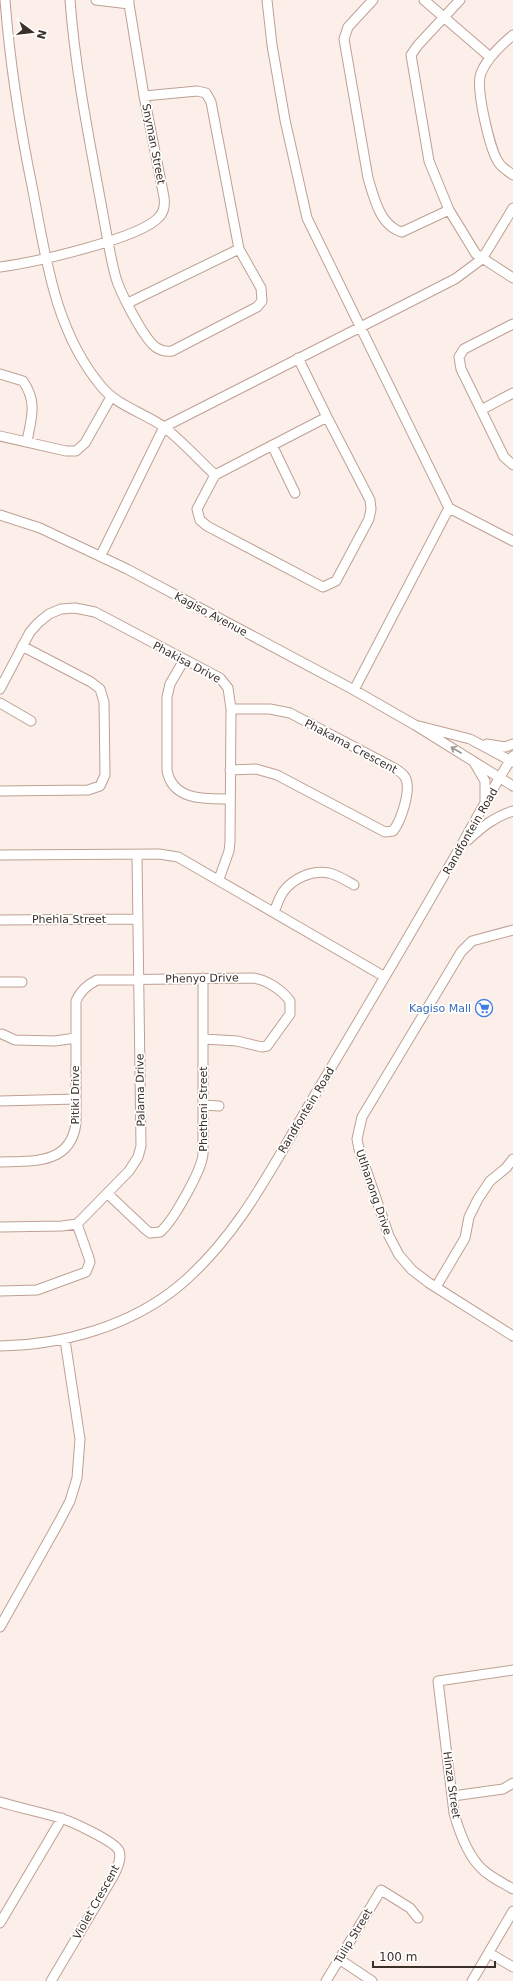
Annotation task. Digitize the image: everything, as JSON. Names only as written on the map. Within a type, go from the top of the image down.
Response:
[{"type":"street","points":[[5,0],[15,94],[46,258],[55,299],[71,337],[92,375],[111,397],[164,427],[214,475]]},
{"type":"street","points":[[70,0],[75,52],[108,242],[118,284],[128,303],[238,249]]},
{"type":"street","points":[[96,0],[129,2],[144,96]]},
{"type":"street","points":[[267,0],[272,45],[307,218],[449,508],[513,541]]},
{"type":"street","points":[[373,0],[348,27],[344,38],[347,64],[371,189],[386,222],[391,228],[397,230],[407,231],[449,210]]},
{"type":"street","points":[[424,0],[490,57]]},
{"type":"street","points":[[460,0],[418,44],[412,55],[429,161],[449,210],[465,238],[482,259],[513,278]]},
{"type":"street","points":[[513,36],[490,57],[479,78],[483,110],[495,157],[499,163],[513,175]]},
{"type":"street","name":"Snyman Street","points":[[0,267],[46,258],[108,242],[152,223],[158,218],[164,209],[164,197],[144,96],[192,90],[202,91],[208,96],[211,102],[223,175],[238,249],[261,288],[262,301],[258,307],[179,348],[166,352],[156,348],[151,343],[128,303]]},
{"type":"street","points":[[101,555],[164,427],[455,279],[482,259],[513,208]]},
{"type":"street","points":[[513,324],[464,350],[460,353],[459,362],[504,457],[513,465]]},
{"type":"street","points":[[298,358],[370,500],[371,509],[369,519],[336,581],[323,587],[318,586],[207,526],[200,520],[197,509],[214,475],[327,417]]},
{"type":"street","points":[[0,374],[23,381],[32,398],[33,405],[27,442]]},
{"type":"street","points":[[481,410],[513,393]]},
{"type":"street","points":[[0,436],[66,451],[76,451],[85,443],[111,397]]},
{"type":"street","points":[[272,445],[295,493]]},
{"type":"street","points":[[354,690],[449,508]]},
{"type":"street","name":"Kagiso Avenue","points":[[0,516],[40,528],[101,555],[354,690],[472,759],[513,786]]},
{"type":"street","name":"Phakisa Drive","points":[[0,689],[30,632],[48,614],[61,609],[74,608],[95,612],[184,660],[213,673],[224,682],[230,694],[229,851],[219,879]]},
{"type":"street","points":[[0,791],[88,790],[100,786],[105,776],[104,702],[100,689],[91,682],[22,646]]},
{"type":"street","points":[[184,660],[170,684],[167,697],[167,770],[170,781],[174,786],[197,799],[230,799]]},
{"type":"street","points":[[0,703],[31,721]]},
{"type":"street","name":"Phakama Crescent","points":[[230,709],[270,709],[290,713],[396,769],[405,777],[407,786],[399,821],[393,831],[384,832],[277,774],[256,769],[230,770]]},
{"type":"street","name":"Kagiso Avenue","points":[[415,725],[470,739],[512,760]]},
{"type":"street","points":[[470,739],[492,746],[505,747],[513,744]]},
{"type":"street","points":[[472,759],[486,781],[485,805]]},
{"type":"street","name":"Randfontein Road","points":[[0,1346],[30,1346],[65,1340],[105,1327],[160,1299],[179,1286],[209,1257],[234,1227],[252,1202],[512,760]]},
{"type":"street","points":[[460,848],[485,824],[495,817],[513,811]]},
{"type":"street","points":[[0,855],[137,855],[178,857],[219,879],[386,976]]},
{"type":"street","name":"Palama Drive","points":[[78,1224],[108,1194],[135,1163],[140,1152],[137,855]]},
{"type":"street","points":[[274,912],[283,892],[290,884],[305,876],[318,873],[330,874],[354,885]]},
{"type":"street","name":"Phehla Street","points":[[0,920],[137,918]]},
{"type":"street","name":"Utlhanong Drive","points":[[513,930],[472,941],[461,952],[364,1112],[358,1131],[359,1149],[395,1248],[412,1270],[513,1336]]},
{"type":"street","name":"Phenyo Drive","points":[[97,980],[138,978],[258,979],[287,996],[290,1001],[291,1010],[282,1026],[267,1046],[262,1047],[227,1039],[204,1039]]},
{"type":"street","name":"Phetheni Street","points":[[108,1194],[150,1233],[160,1232],[164,1229],[201,1166],[203,1154],[204,1105],[203,978]]},
{"type":"street","name":"Pitiki Drive","points":[[0,1162],[39,1161],[54,1157],[73,1137],[75,1132],[76,1099],[76,1001],[82,991],[97,980]]},
{"type":"street","points":[[0,982],[22,982]]},
{"type":"street","points":[[2,1034],[14,1040],[56,1041],[75,1038]]},
{"type":"street","points":[[0,1101],[76,1099]]},
{"type":"street","points":[[204,1105],[219,1106]]},
{"type":"street","points":[[436,1287],[465,1238],[469,1217],[478,1199],[490,1181],[506,1168],[513,1159]]},
{"type":"street","points":[[0,1227],[62,1226],[78,1224],[90,1262],[86,1272],[36,1290],[0,1291]]},
{"type":"street","points":[[0,1627],[70,1501],[77,1478],[80,1439],[65,1340]]},
{"type":"street","name":"Hinza Street","points":[[513,1670],[438,1681],[458,1827],[481,1869],[513,1889]]},
{"type":"street","points":[[453,1796],[503,1788],[513,1783]]},
{"type":"street","name":"Violet Crescent","points":[[0,1802],[62,1818],[115,1845],[119,1851],[120,1859],[114,1875],[51,1981]]},
{"type":"street","points":[[0,1923],[62,1818]]},
{"type":"street","name":"Tulip Street","points":[[326,1981],[381,1890],[410,1908],[418,1918]]},
{"type":"street","points":[[472,1981],[513,1911]]},
{"type":"street","points":[[489,1953],[513,1967]]},
{"type":"street","points":[[339,1959],[372,1981]]},
{"type":"place","name":"Kagiso Mall","points":[[484,1008]]}]
